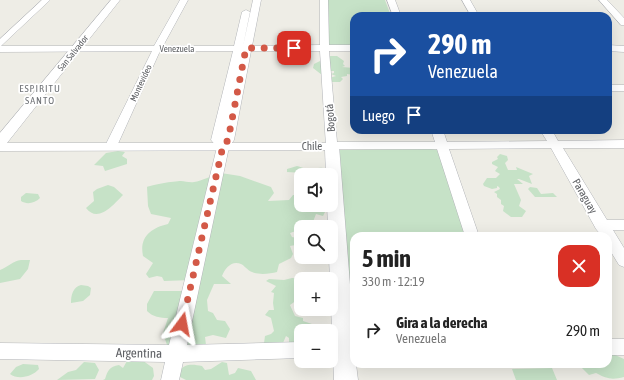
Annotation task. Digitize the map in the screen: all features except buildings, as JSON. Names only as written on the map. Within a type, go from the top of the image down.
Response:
[{"type":"street","points":[[0,44],[46,0]]},
{"type":"street","name":"San Salvador","points":[[0,142],[116,0]]},
{"type":"street","name":"Montevideo","points":[[111,146],[157,49],[184,0]]},
{"type":"street","points":[[248,0],[249,17]]},
{"type":"street","points":[[170,380],[223,146],[217,140],[227,120],[249,17],[257,0]]},
{"type":"street","name":"Bogotá","points":[[324,0],[343,349],[346,380]]},
{"type":"street","points":[[391,0],[396,12]]},
{"type":"street","points":[[466,0],[473,12]]},
{"type":"street","points":[[603,0],[624,23]]},
{"type":"street","name":"Venezuela","points":[[0,49],[350,48]]},
{"type":"street","points":[[612,48],[624,49]]},
{"type":"street","points":[[612,88],[624,88]]},
{"type":"street","points":[[438,134],[471,232]]},
{"type":"street","name":"Paraguay","points":[[548,134],[605,232]]},
{"type":"street","name":"Chile","points":[[0,147],[442,145],[556,146],[624,144]]},
{"type":"street","points":[[601,225],[624,225]]},
{"type":"street","name":"Paraguay","points":[[612,242],[624,261]]},
{"type":"street","points":[[612,347],[624,347]]},
{"type":"street","name":"Argentina","points":[[0,351],[176,354],[294,350]]},
{"type":"green space","points":[[324,0],[385,0],[390,12],[350,12],[350,46],[328,46]]},
{"type":"green space","points":[[330,56],[337,56],[344,61],[343,64],[345,66],[342,67],[350,68],[350,74],[347,74],[347,76],[341,77],[343,79],[340,82],[332,82],[329,78],[336,76],[331,74],[334,73],[334,71],[329,71],[322,75],[313,68],[314,64]]},
{"type":"green space","points":[[338,150],[438,150],[466,232],[350,232],[350,295]]},
{"type":"green space","points":[[118,151],[125,152],[122,156],[127,159],[127,164],[105,171],[103,166],[94,165],[106,153]]},
{"type":"green space","points":[[500,154],[507,156],[508,160],[505,163],[508,170],[517,170],[516,167],[533,174],[529,176],[532,184],[517,179],[523,184],[514,184],[521,200],[519,206],[526,211],[522,217],[511,217],[503,211],[504,206],[501,204],[501,200],[497,197],[497,194],[494,192],[500,189],[499,187],[497,186],[497,188],[492,189],[484,186],[483,184],[487,178],[496,178],[500,174],[495,171],[498,167],[492,164],[492,162],[498,159],[497,157]]},
{"type":"green space","points":[[297,166],[303,168],[294,168],[294,172],[287,172],[287,169]]},
{"type":"green space","points":[[221,173],[240,176],[271,187],[274,193],[268,201],[289,200],[294,195],[294,212],[325,212],[323,216],[316,214],[314,220],[294,220],[294,232],[290,233],[294,237],[294,245],[290,246],[293,254],[291,258],[279,264],[277,272],[257,274],[241,264],[235,263],[225,270],[222,276],[231,284],[214,284],[207,300],[208,311],[213,313],[217,320],[225,321],[230,329],[226,338],[213,335],[205,337],[206,345],[168,348],[163,333],[168,318],[152,315],[147,311],[147,304],[154,291],[185,291],[192,280],[164,281],[162,277],[157,276],[149,278],[146,274],[153,263],[143,256],[142,249],[145,239],[148,234],[156,228],[168,224],[171,218],[151,214],[148,206],[147,187],[178,181],[194,182]]},
{"type":"green space","points":[[108,185],[114,187],[123,195],[106,211],[96,214],[91,212],[86,208],[94,201],[93,192]]},
{"type":"green space","points":[[530,187],[537,188],[541,194],[553,193],[557,197],[535,197],[528,189]]},
{"type":"green space","points":[[26,193],[38,194],[40,198],[31,203],[23,202],[21,201],[21,197]]},
{"type":"green space","points":[[21,260],[30,260],[28,269],[20,279],[0,283],[0,270]]},
{"type":"green space","points":[[294,278],[294,302],[290,305],[294,316],[303,318],[303,321],[312,324],[294,324],[294,344],[289,343],[289,338],[286,336],[283,343],[266,345],[264,343],[265,336],[274,331],[271,318],[265,315],[269,310],[274,310],[274,293],[271,292],[276,286],[266,281],[269,279],[284,280]]},
{"type":"green space","points":[[81,285],[91,288],[90,295],[83,301],[71,303],[73,292],[78,286]]},
{"type":"green space","points":[[612,354],[624,359],[624,377],[603,377],[596,373],[589,375],[582,368],[612,368]]},
{"type":"green space","points":[[142,360],[153,368],[154,376],[152,380],[103,380],[105,379],[109,369],[119,365],[123,368],[127,361]]},
{"type":"green space","points":[[84,362],[95,363],[99,370],[95,379],[57,380],[68,372],[76,370]]},
{"type":"green space","points":[[222,362],[227,363],[229,375],[235,373],[238,368],[251,371],[256,380],[186,380],[180,377],[179,372],[183,367],[192,365],[202,366],[205,370],[211,369]]},
{"type":"green space","points":[[23,364],[38,365],[39,369],[33,374],[25,377],[17,377],[10,374],[16,367]]},
{"type":"green space","points":[[552,368],[557,380],[516,380],[512,369]]},
{"type":"district","name":"ESPIRITU SANTO","points":[[40,94]]},
{"type":"route","points":[[182,324],[223,146],[228,140],[246,48],[294,48]]}]
